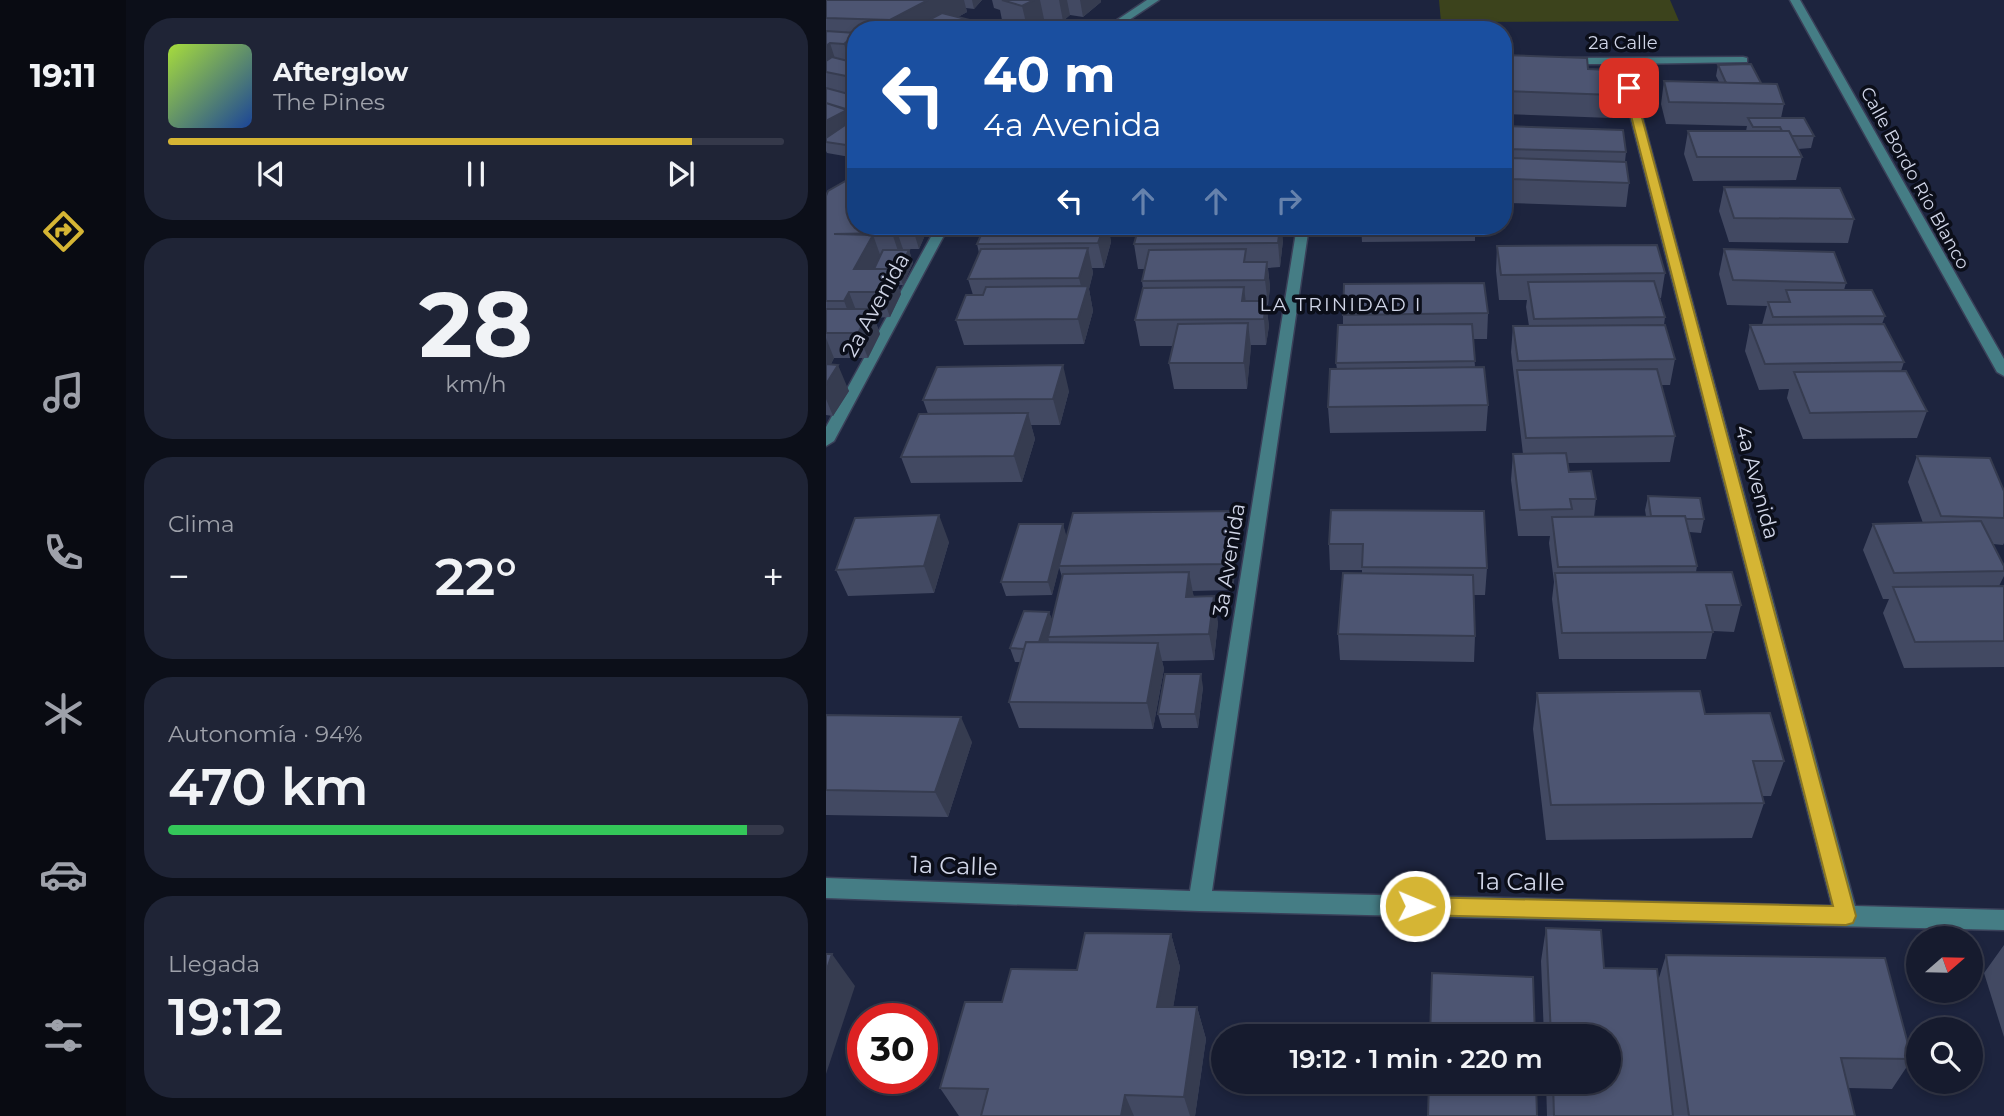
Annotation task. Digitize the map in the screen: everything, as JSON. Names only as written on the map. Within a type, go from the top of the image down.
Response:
[{"type":"street","points":[[1121,21],[1154,0]]},
{"type":"street","name":"Calle Bordo Río Blanco","points":[[1795,0],[2004,373]]},
{"type":"street","name":"2a Calle","points":[[1556,61],[1743,60]]},
{"type":"street","name":"4a Avenida","points":[[1622,61],[1846,916]]},
{"type":"street","name":"2a Avenida","points":[[826,441],[938,235]]},
{"type":"street","name":"3a Avenida","points":[[1199,901],[1302,235]]},
{"type":"street","name":"1a Calle","points":[[826,888],[1199,901],[2004,920]]},
{"type":"green space","points":[[1439,0],[1670,0],[1679,21],[1512,22],[1441,21]]},
{"type":"building","points":[[826,0],[928,0],[890,20],[826,18]]},
{"type":"building","points":[[1002,0],[1034,0],[1022,6]]},
{"type":"building","points":[[942,13],[974,21],[927,21]]},
{"type":"building","points":[[826,31],[847,32],[847,42],[844,44],[830,43],[826,46]]},
{"type":"building","points":[[1512,55],[1587,58],[1588,69],[1612,70],[1614,95],[1512,91]]},
{"type":"building","points":[[832,57],[847,61],[847,76],[826,72],[826,61]]},
{"type":"building","points":[[1751,64],[1761,83],[1726,83],[1718,65]]},
{"type":"building","points":[[1664,81],[1777,84],[1784,104],[1669,102]]},
{"type":"building","points":[[826,88],[847,94],[847,109],[826,103]]},
{"type":"building","points":[[826,103],[847,110],[826,121]]},
{"type":"building","points":[[1748,118],[1804,118],[1814,136],[1792,136],[1789,131],[1782,131],[1780,127],[1753,127]]},
{"type":"building","points":[[847,124],[846,145],[826,142],[826,138]]},
{"type":"building","points":[[1512,126],[1623,130],[1626,152],[1512,149]]},
{"type":"building","points":[[1688,131],[1789,131],[1802,157],[1697,157]]},
{"type":"building","points":[[1512,158],[1626,162],[1629,183],[1512,179]]},
{"type":"building","points":[[847,180],[847,234],[834,234],[873,235],[854,269],[892,269],[881,292],[849,292],[844,301],[826,301],[828,191]]},
{"type":"building","points":[[1724,187],[1840,188],[1854,219],[1734,218]]},
{"type":"building","points":[[981,235],[1101,235],[1098,243],[977,244]]},
{"type":"building","points":[[1136,235],[1279,235],[1278,243],[1134,244]]},
{"type":"building","points":[[1657,245],[1665,273],[1501,275],[1497,246]]},
{"type":"building","points":[[1088,248],[1079,278],[968,279],[981,249]]},
{"type":"building","points":[[1246,249],[1244,262],[1267,262],[1265,280],[1142,281],[1149,250]]},
{"type":"building","points":[[1724,249],[1834,252],[1846,283],[1733,280]]},
{"type":"building","points":[[883,250],[909,250],[898,272],[893,272],[892,269],[874,269]]},
{"type":"building","points":[[1654,281],[1665,317],[1534,319],[1528,282]]},
{"type":"building","points":[[1484,283],[1488,313],[1343,315],[1344,284]]},
{"type":"building","points":[[1088,286],[1078,319],[956,320],[966,295],[983,295],[986,287]]},
{"type":"building","points":[[1244,287],[1242,301],[1266,301],[1264,319],[1135,320],[1143,288]]},
{"type":"building","points":[[1786,290],[1872,290],[1885,316],[1773,317],[1768,302],[1790,302]]},
{"type":"building","points":[[826,309],[871,309],[858,333],[826,333]]},
{"type":"building","points":[[1248,323],[1244,363],[1169,363],[1178,324]]},
{"type":"building","points":[[1472,324],[1475,361],[1336,363],[1338,325]]},
{"type":"building","points":[[1884,324],[1904,362],[1765,364],[1750,325]]},
{"type":"building","points":[[1665,325],[1675,359],[1518,361],[1513,326]]},
{"type":"building","points":[[826,364],[838,365],[826,384]]},
{"type":"building","points":[[1063,365],[1053,399],[923,400],[937,367]]},
{"type":"building","points":[[1484,367],[1488,405],[1328,407],[1330,369]]},
{"type":"building","points":[[1657,369],[1675,436],[1526,438],[1517,370]]},
{"type":"building","points":[[1906,371],[1927,411],[1810,413],[1794,372]]},
{"type":"building","points":[[1028,413],[1014,456],[901,457],[919,414]]},
{"type":"building","points":[[1566,453],[1569,472],[1591,471],[1596,499],[1570,499],[1572,509],[1520,510],[1513,454]]},
{"type":"building","points":[[1917,456],[1990,458],[2004,491],[2004,518],[1941,516]]},
{"type":"building","points":[[1648,496],[1700,498],[1704,519],[1651,516]]},
{"type":"building","points":[[1331,510],[1484,511],[1487,568],[1362,567],[1363,544],[1329,544]]},
{"type":"building","points":[[1236,511],[1229,564],[1059,566],[1073,513]]},
{"type":"building","points":[[939,515],[924,566],[836,570],[855,518]]},
{"type":"building","points":[[1685,516],[1697,566],[1558,567],[1552,517]]},
{"type":"building","points":[[1981,521],[2004,571],[1894,573],[1873,524]]},
{"type":"building","points":[[1019,524],[1063,524],[1048,582],[1001,582]]},
{"type":"building","points":[[1189,572],[1186,597],[1214,596],[1209,634],[1048,637],[1063,574]]},
{"type":"building","points":[[1732,572],[1741,605],[1706,605],[1713,632],[1562,633],[1555,573]]},
{"type":"building","points":[[1343,573],[1473,575],[1475,636],[1338,634]]},
{"type":"building","points":[[2004,586],[2004,641],[1915,642],[1893,587]]},
{"type":"building","points":[[1024,611],[1049,612],[1039,642],[1026,642],[1024,649],[1010,648]]},
{"type":"building","points":[[1026,642],[1158,643],[1147,703],[1009,702]]},
{"type":"building","points":[[1165,674],[1201,674],[1195,714],[1158,714]]},
{"type":"building","points":[[1700,691],[1705,714],[1770,713],[1784,761],[1753,761],[1764,803],[1551,805],[1537,693]]},
{"type":"building","points":[[826,715],[961,717],[935,792],[826,790]]},
{"type":"building","points":[[1546,928],[1601,930],[1604,968],[1657,969],[1673,1116],[1554,1116],[1553,1094],[1621,1094],[1621,1024],[1550,1024]]},
{"type":"building","points":[[1085,933],[1171,934],[1157,1007],[1197,1007],[1184,1097],[1125,1095],[1121,1116],[981,1116],[988,1089],[940,1088],[965,1002],[1002,1002],[1011,969],[1077,970]]},
{"type":"building","points":[[826,954],[832,954],[826,972]]},
{"type":"building","points":[[1666,955],[1885,958],[1906,1037],[1906,1059],[1841,1058],[1855,1116],[1689,1116]]},
{"type":"building","points":[[1432,973],[1533,977],[1535,1024],[1430,1024]]},
{"type":"building","points":[[1429,1094],[1536,1094],[1537,1116],[1428,1116]]},
{"type":"district","name":"LA TRINIDAD I","points":[[1341,304]]},
{"type":"route","points":[[1415,906],[1846,916],[1629,88]]}]
